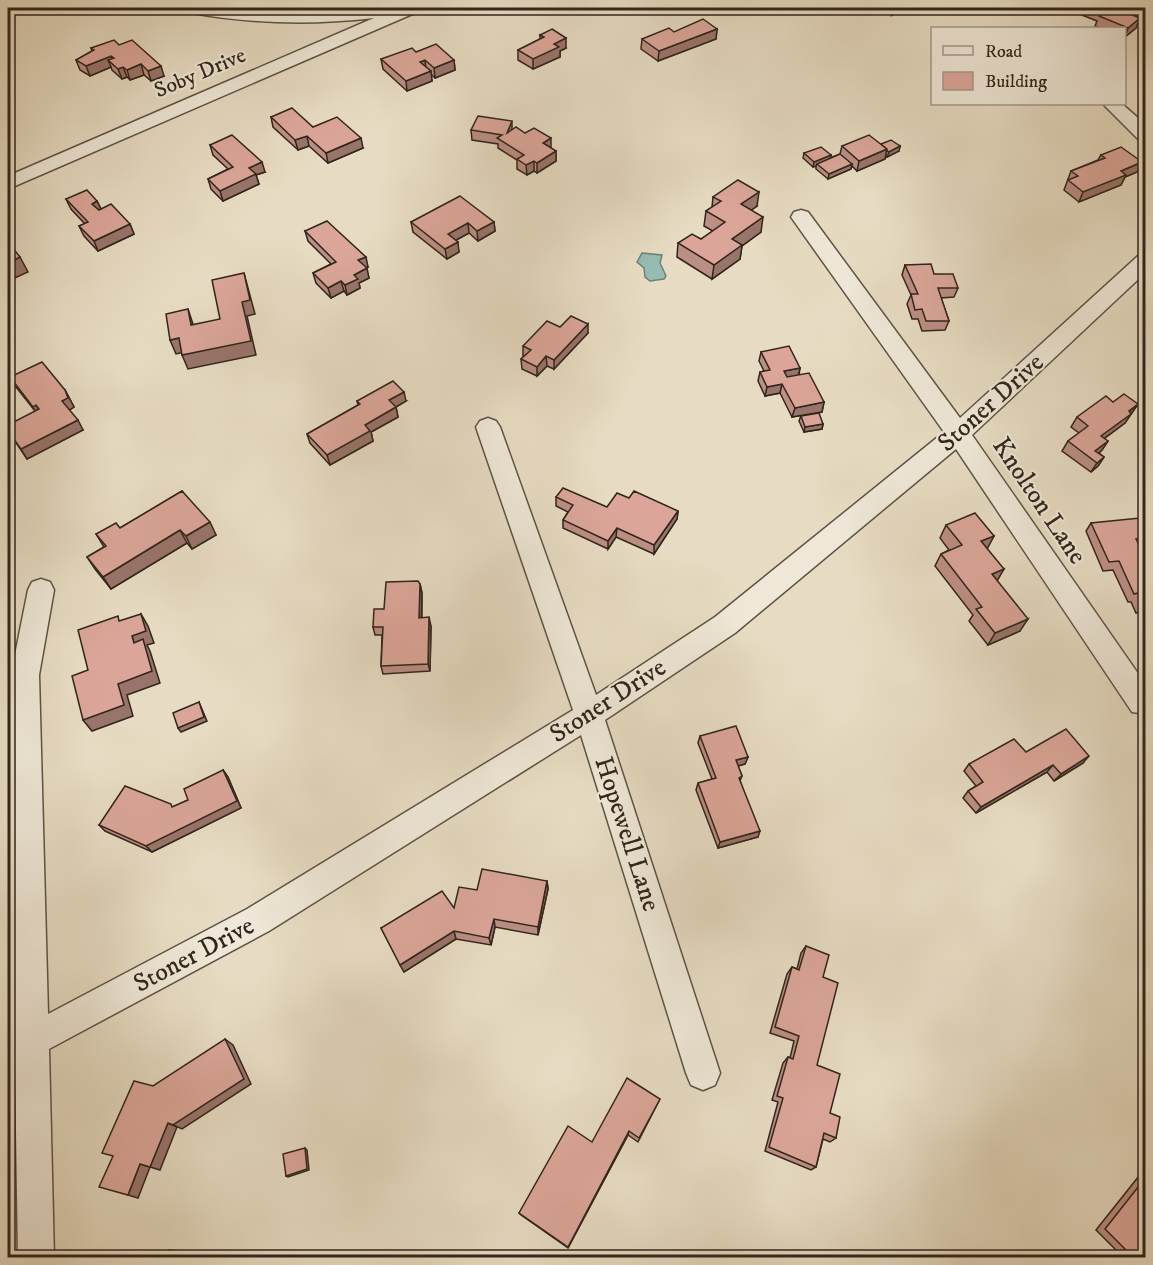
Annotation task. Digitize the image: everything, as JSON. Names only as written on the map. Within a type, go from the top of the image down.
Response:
[{"type":"street","points":[[192,8],[290,18],[341,17],[409,8]]},
{"type":"street","name":"Soby Drive","points":[[8,183],[409,8]]},
{"type":"street","points":[[1113,105],[1146,136]]},
{"type":"street","name":"Knolton Lane","points":[[801,217],[958,434],[1142,703]]},
{"type":"street","name":"Stoner Drive","points":[[20,1046],[258,921],[589,715],[725,625],[958,434],[1146,260]]},
{"type":"street","name":"Hopewell Lane","points":[[488,427],[589,715],[703,1073]]},
{"type":"street","points":[[36,1257],[20,1046],[24,675],[41,590]]},
{"type":"water","points":[[642,253],[662,255],[660,263],[666,276],[664,279],[650,281],[645,277],[644,268],[637,262]]},
{"type":"building","points":[[1093,8],[1136,8],[1139,9],[1132,15],[1140,18],[1128,28],[1099,16],[1104,12]]},
{"type":"building","points":[[703,19],[717,29],[659,51],[642,39],[669,28],[674,32]]},
{"type":"building","points":[[552,29],[566,38],[554,44],[559,47],[533,59],[518,50],[544,37],[540,35]]},
{"type":"building","points":[[114,40],[119,45],[132,40],[161,66],[148,71],[141,64],[127,70],[123,67],[118,69],[108,60],[114,58],[111,56],[86,66],[76,60],[94,50],[91,48]]},
{"type":"building","points":[[436,44],[454,60],[434,68],[425,60],[420,62],[431,71],[406,81],[381,59],[412,48],[416,52]]},
{"type":"building","points":[[292,108],[313,127],[337,117],[361,138],[326,153],[307,136],[295,140],[271,117]]},
{"type":"building","points":[[478,116],[512,121],[507,133],[516,127],[525,133],[534,128],[551,138],[543,143],[556,151],[537,163],[534,161],[526,165],[517,159],[524,155],[497,138],[502,135],[471,130]]},
{"type":"building","points":[[232,135],[262,162],[249,168],[256,174],[220,191],[208,179],[233,167],[210,145]]},
{"type":"building","points":[[869,135],[887,149],[859,161],[842,146]]},
{"type":"building","points":[[891,140],[900,146],[889,152],[881,144]]},
{"type":"building","points":[[821,147],[831,155],[814,162],[804,153]]},
{"type":"building","points":[[1121,147],[1142,162],[1121,171],[1126,175],[1083,192],[1068,180],[1078,176],[1071,171],[1105,158],[1101,155]]},
{"type":"building","points":[[840,154],[852,164],[829,174],[817,164]]},
{"type":"building","points":[[738,180],[759,192],[741,204],[763,217],[732,239],[742,245],[714,265],[678,243],[692,234],[701,239],[725,222],[706,211],[721,201],[713,197]]},
{"type":"building","points":[[87,190],[97,201],[92,204],[99,210],[111,204],[130,224],[94,241],[79,226],[88,222],[66,199]]},
{"type":"building","points":[[460,196],[494,222],[477,231],[468,223],[448,234],[458,242],[445,249],[411,222]]},
{"type":"building","points":[[327,221],[366,257],[358,260],[367,268],[354,275],[358,279],[345,285],[341,281],[328,288],[313,273],[336,262],[305,231]]},
{"type":"building","points":[[8,242],[20,257],[8,263]]},
{"type":"building","points":[[931,264],[934,274],[953,274],[958,288],[938,288],[949,321],[926,321],[922,309],[915,310],[911,294],[918,294],[905,265]]},
{"type":"building","points":[[244,273],[250,300],[242,302],[251,341],[182,355],[179,338],[170,340],[166,314],[188,309],[191,325],[220,319],[212,280]]},
{"type":"building","points":[[571,316],[588,324],[554,360],[546,356],[537,367],[521,359],[531,350],[523,346],[547,321],[560,327]]},
{"type":"building","points":[[789,346],[800,368],[784,371],[787,377],[809,373],[824,402],[795,408],[782,384],[767,387],[760,372],[770,370],[761,352]]},
{"type":"building","points":[[42,362],[65,390],[68,398],[62,401],[78,420],[21,449],[8,431],[8,425],[39,409],[36,405],[33,407],[10,377]]},
{"type":"building","points":[[393,381],[404,392],[389,400],[396,407],[365,425],[370,431],[327,455],[307,434],[360,404],[357,401]]},
{"type":"building","points":[[1124,394],[1138,404],[1129,411],[1131,414],[1101,436],[1108,441],[1095,451],[1104,457],[1097,463],[1068,441],[1088,426],[1077,417],[1106,396],[1113,402]]},
{"type":"building","points":[[819,413],[823,424],[805,427],[801,416]]},
{"type":"building","points":[[563,488],[607,507],[617,493],[629,498],[634,491],[678,511],[654,545],[617,528],[608,541],[563,520],[573,505],[556,497]]},
{"type":"building","points":[[182,491],[210,522],[186,536],[180,530],[103,577],[87,557],[106,546],[96,534],[116,523],[120,528]]},
{"type":"building","points":[[975,513],[994,536],[981,541],[1004,569],[992,574],[1028,619],[995,633],[976,609],[982,607],[941,554],[962,545],[946,525]]},
{"type":"building","points":[[1140,518],[1146,529],[1146,538],[1136,539],[1146,559],[1146,604],[1143,604],[1138,593],[1134,594],[1119,561],[1109,562],[1091,523]]},
{"type":"building","points":[[418,581],[420,584],[419,618],[429,617],[428,664],[381,666],[383,627],[373,627],[374,609],[384,609],[386,582]]},
{"type":"building","points":[[141,614],[146,631],[132,636],[134,643],[143,639],[152,671],[118,684],[124,705],[83,720],[72,676],[88,670],[78,630],[118,616],[119,621]]},
{"type":"building","points":[[199,702],[204,717],[178,728],[173,713]]},
{"type":"building","points":[[736,726],[748,757],[736,760],[742,776],[739,778],[760,831],[720,842],[698,783],[716,778],[700,736]]},
{"type":"building","points":[[1066,729],[1089,756],[1061,774],[1053,765],[981,807],[968,791],[983,782],[969,764],[1014,739],[1026,752]]},
{"type":"building","points":[[223,770],[237,801],[146,846],[99,825],[125,786],[171,804],[172,807],[188,800],[184,789]]},
{"type":"building","points":[[482,869],[547,881],[538,927],[494,919],[489,938],[454,931],[400,965],[381,928],[442,891],[454,908],[459,887],[477,890]]},
{"type":"building","points":[[806,946],[829,955],[823,977],[838,983],[817,1065],[840,1074],[830,1113],[840,1117],[836,1138],[824,1133],[816,1167],[769,1147],[783,1098],[777,1096],[788,1057],[793,1059],[799,1036],[775,1027],[792,967],[799,970]]},
{"type":"building","points":[[225,1039],[244,1079],[173,1125],[168,1123],[150,1167],[140,1164],[128,1195],[99,1187],[113,1156],[102,1153],[134,1081],[153,1086]]},
{"type":"building","points":[[627,1078],[660,1099],[639,1138],[629,1131],[568,1247],[519,1213],[568,1126],[592,1142]]},
{"type":"building","points":[[305,1148],[307,1169],[286,1176],[283,1154]]},
{"type":"building","points":[[1146,1177],[1146,1248],[1138,1257],[1133,1257],[1105,1229]]},
{"type":"building","points":[[170,1250],[171,1257],[146,1257]]}]
